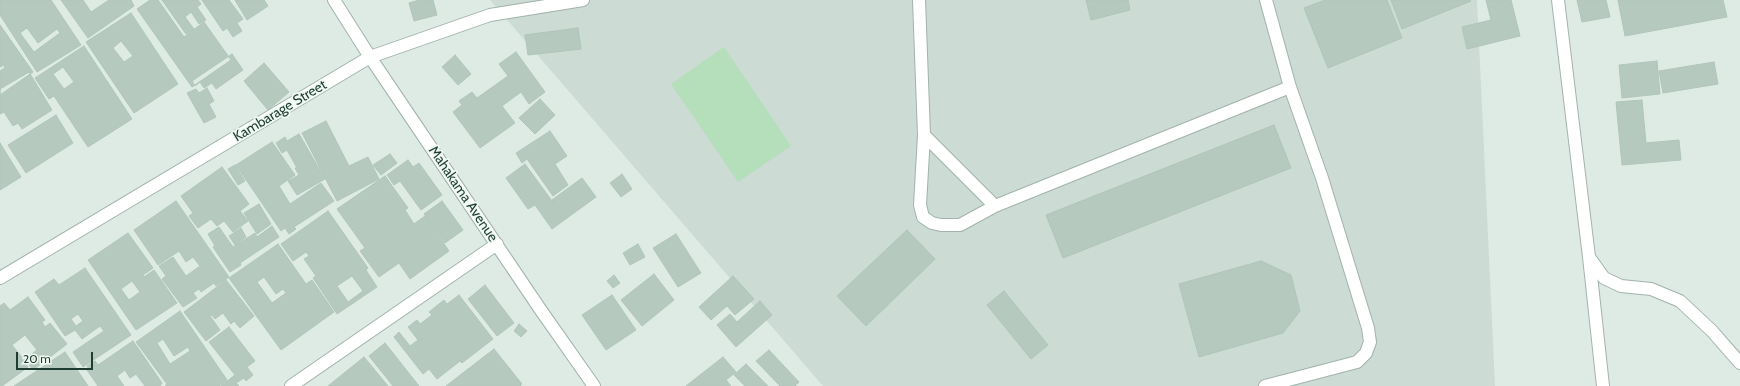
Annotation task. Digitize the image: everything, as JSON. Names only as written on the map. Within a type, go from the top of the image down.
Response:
[{"type":"street","name":"Mahakama Avenue","points":[[334,0],[370,57],[540,310],[594,386]]},
{"type":"street","name":"Kambarage Street","points":[[0,278],[370,57],[490,15],[583,0]]},
{"type":"street","points":[[919,0],[924,135],[920,205],[923,217],[932,223],[941,225],[960,225],[995,206],[1290,87]]},
{"type":"street","points":[[1265,386],[1357,362],[1366,353],[1370,342],[1368,328],[1322,178],[1290,87],[1266,0]]},
{"type":"street","points":[[1558,0],[1589,257],[1602,386]]},
{"type":"street","points":[[924,135],[995,206]]},
{"type":"street","points":[[291,386],[497,244]]},
{"type":"street","points":[[1589,257],[1604,278],[1621,286],[1651,289],[1680,301],[1712,331],[1740,363]]},
{"type":"shaded area","points":[[490,0],[1477,0],[1495,386],[823,386]]},
{"type":"green space","points":[[724,47],[791,146],[738,182],[671,84]]},
{"type":"building","points":[[0,0],[51,0],[81,45],[37,72],[0,15]],"holes":[[[27,28],[38,43],[57,29],[60,33],[34,52],[20,33]]]},
{"type":"building","points":[[61,0],[83,0],[91,12],[109,0],[131,0],[134,6],[88,38]]},
{"type":"building","points":[[150,0],[158,0],[184,37],[204,22],[231,60],[192,87],[137,9]]},
{"type":"building","points":[[162,0],[198,0],[201,4],[197,7],[206,20],[199,24],[191,12],[185,17],[194,29],[186,34]]},
{"type":"building","points":[[202,0],[229,0],[243,19],[237,23],[242,31],[233,37],[227,28],[223,31]]},
{"type":"building","points":[[235,0],[264,0],[268,6],[247,20]]},
{"type":"building","points":[[419,0],[433,0],[437,15],[414,21],[409,3]]},
{"type":"building","points":[[1086,0],[1128,0],[1130,10],[1091,20]]},
{"type":"building","points":[[1325,0],[1387,0],[1402,38],[1328,68],[1304,8]]},
{"type":"building","points":[[1391,0],[1470,0],[1471,1],[1402,29]]},
{"type":"building","points":[[1486,0],[1511,0],[1520,36],[1467,49],[1462,27],[1491,20]]},
{"type":"building","points":[[1577,0],[1606,0],[1610,17],[1582,22]]},
{"type":"building","points":[[1618,0],[1723,0],[1727,17],[1625,36]]},
{"type":"building","points":[[131,13],[178,84],[134,113],[86,42]],"holes":[[[121,41],[133,56],[124,62],[113,48]]]},
{"type":"building","points":[[0,25],[33,72],[0,95],[0,71],[5,68],[4,65],[0,67]]},
{"type":"building","points":[[578,28],[581,49],[528,55],[525,35]]},
{"type":"building","points":[[84,46],[132,119],[88,147],[54,96],[49,99],[35,78]],"holes":[[[63,67],[74,82],[64,89],[53,74]]]},
{"type":"building","points":[[516,52],[545,92],[529,104],[521,92],[502,106],[515,123],[480,148],[453,112],[462,105],[459,101],[472,92],[477,98],[508,76],[499,64]]},
{"type":"building","points":[[232,54],[243,70],[216,89],[212,83],[204,88],[200,82],[195,86],[192,81]]},
{"type":"building","points":[[455,55],[471,74],[458,85],[442,67]]},
{"type":"building","points":[[1657,61],[1660,94],[1622,98],[1619,65]]},
{"type":"building","points":[[1714,62],[1718,84],[1663,93],[1659,71]]},
{"type":"building","points":[[264,63],[289,92],[268,110],[244,81]]},
{"type":"building","points":[[29,72],[52,110],[22,129],[18,123],[13,126],[4,112],[0,114],[0,89]]},
{"type":"building","points":[[207,88],[214,101],[209,104],[216,117],[204,123],[187,93],[196,89],[199,93]]},
{"type":"building","points":[[540,99],[555,115],[535,134],[519,118]]},
{"type":"building","points":[[1642,100],[1646,143],[1679,140],[1681,160],[1622,165],[1616,102]]},
{"type":"building","points":[[56,115],[73,143],[26,173],[8,145]]},
{"type":"building","points":[[326,121],[349,166],[368,157],[379,179],[337,201],[302,133]]},
{"type":"building","points":[[1274,125],[1291,168],[1063,258],[1046,215]]},
{"type":"building","points":[[550,131],[567,156],[555,164],[568,185],[553,196],[527,159],[522,163],[516,153]]},
{"type":"building","points":[[299,134],[325,179],[297,195],[288,181],[299,175],[295,168],[297,168],[287,150],[282,153],[276,143],[285,137],[287,141]]},
{"type":"building","points":[[272,142],[295,175],[279,186],[290,204],[321,183],[334,201],[294,227],[296,229],[289,234],[285,228],[281,231],[236,165]]},
{"type":"building","points":[[0,143],[21,177],[0,190]]},
{"type":"building","points":[[390,154],[397,163],[381,175],[373,165]]},
{"type":"building","points":[[408,160],[413,167],[419,163],[442,195],[421,210],[400,181],[394,185],[387,175]]},
{"type":"building","points":[[525,164],[555,205],[552,200],[582,178],[596,197],[552,229],[535,205],[528,209],[506,178]]},
{"type":"building","points":[[235,165],[245,181],[238,185],[228,169]]},
{"type":"building","points":[[222,167],[249,204],[240,211],[248,221],[233,232],[224,221],[217,226],[211,219],[198,228],[189,216],[193,213],[181,196]]},
{"type":"building","points":[[622,174],[632,189],[621,197],[610,183]]},
{"type":"building","points":[[385,176],[408,208],[405,210],[414,224],[425,216],[449,251],[410,279],[399,263],[379,277],[360,251],[365,248],[337,209]]},
{"type":"building","points":[[176,201],[229,277],[216,286],[214,283],[201,292],[199,289],[193,293],[197,298],[183,307],[162,279],[166,276],[159,266],[173,257],[186,276],[200,266],[193,257],[186,262],[179,251],[158,265],[134,230]]},
{"type":"building","points":[[442,201],[463,230],[445,243],[424,214]]},
{"type":"building","points":[[259,204],[271,224],[257,234],[244,213]]},
{"type":"building","points":[[328,211],[368,268],[366,270],[377,287],[337,314],[313,278],[316,276],[304,259],[309,256],[306,252],[293,261],[281,244]],"holes":[[[352,276],[363,291],[348,302],[337,286]]]},
{"type":"building","points":[[272,226],[279,237],[240,263],[241,265],[230,272],[213,247],[215,246],[208,234],[219,227],[233,247],[255,233],[257,237]]},
{"type":"building","points":[[241,228],[246,237],[235,245],[229,236]]},
{"type":"building","points":[[907,230],[935,259],[866,326],[837,296]]},
{"type":"building","points":[[128,233],[153,268],[143,275],[144,277],[154,270],[177,303],[136,330],[88,260]],"holes":[[[132,281],[140,292],[129,300],[121,289]]]},
{"type":"building","points":[[676,234],[701,273],[678,287],[653,248]]},
{"type":"building","points":[[278,244],[306,284],[312,280],[334,312],[281,350],[229,278]],"holes":[[[264,277],[276,294],[283,289],[286,293],[272,303],[257,282]]]},
{"type":"building","points":[[638,244],[645,257],[630,265],[623,253]]},
{"type":"building","points":[[1261,261],[1291,275],[1300,311],[1283,333],[1199,357],[1179,284]]},
{"type":"building","points":[[85,268],[131,335],[83,367],[73,352],[104,331],[100,326],[82,339],[75,330],[65,336],[35,292],[54,279],[59,285]],"holes":[[[78,314],[83,321],[76,326],[71,319]]]},
{"type":"building","points":[[654,274],[674,300],[642,326],[621,300]]},
{"type":"building","points":[[614,275],[620,283],[613,288],[607,281]]},
{"type":"building","points":[[733,276],[754,299],[735,315],[727,306],[711,320],[699,307]]},
{"type":"building","points":[[226,280],[254,316],[240,328],[234,321],[231,324],[223,313],[215,319],[212,315],[210,316],[220,330],[206,341],[184,312]]},
{"type":"building","points":[[485,285],[514,323],[497,336],[468,299]]},
{"type":"building","points":[[1004,291],[1048,345],[1031,359],[987,305]]},
{"type":"building","points":[[459,295],[493,339],[462,363],[460,361],[437,379],[429,369],[423,374],[394,337],[399,332],[410,346],[418,340],[408,327],[417,320],[420,324],[432,315],[429,312],[444,300],[447,304]]},
{"type":"building","points":[[612,295],[636,330],[606,350],[582,315]]},
{"type":"building","points":[[28,297],[45,320],[42,322],[45,327],[50,323],[67,344],[33,370],[26,360],[24,362],[28,367],[0,386],[0,306],[4,303],[10,310]],"holes":[[[25,335],[37,350],[24,360],[12,345]]]},
{"type":"building","points":[[760,301],[772,315],[736,347],[717,325],[730,314],[737,322]]},
{"type":"building","points":[[180,311],[227,380],[219,386],[165,386],[167,384],[136,342]],"holes":[[[163,339],[174,356],[188,347],[190,351],[170,364],[157,343]]]},
{"type":"building","points":[[519,324],[527,331],[521,337],[514,331]]},
{"type":"building","points":[[229,327],[255,361],[247,367],[253,375],[246,381],[244,378],[236,383],[239,386],[221,386],[235,375],[209,342]]},
{"type":"building","points":[[133,341],[162,383],[160,386],[145,386],[136,374],[130,378],[125,370],[117,376],[124,386],[98,386],[87,370],[89,369],[87,366],[95,361],[98,365]]},
{"type":"building","points":[[385,343],[419,386],[393,386],[369,356]]},
{"type":"building","points":[[494,349],[522,384],[520,386],[446,386]]},
{"type":"building","points":[[769,350],[799,382],[795,386],[780,386],[756,361]]},
{"type":"building","points":[[65,352],[88,386],[14,386]]},
{"type":"building","points":[[364,357],[388,386],[328,386]]},
{"type":"building","points":[[723,357],[736,372],[726,380],[731,386],[686,386]]},
{"type":"building","points":[[746,364],[768,386],[745,386],[734,375]]}]
